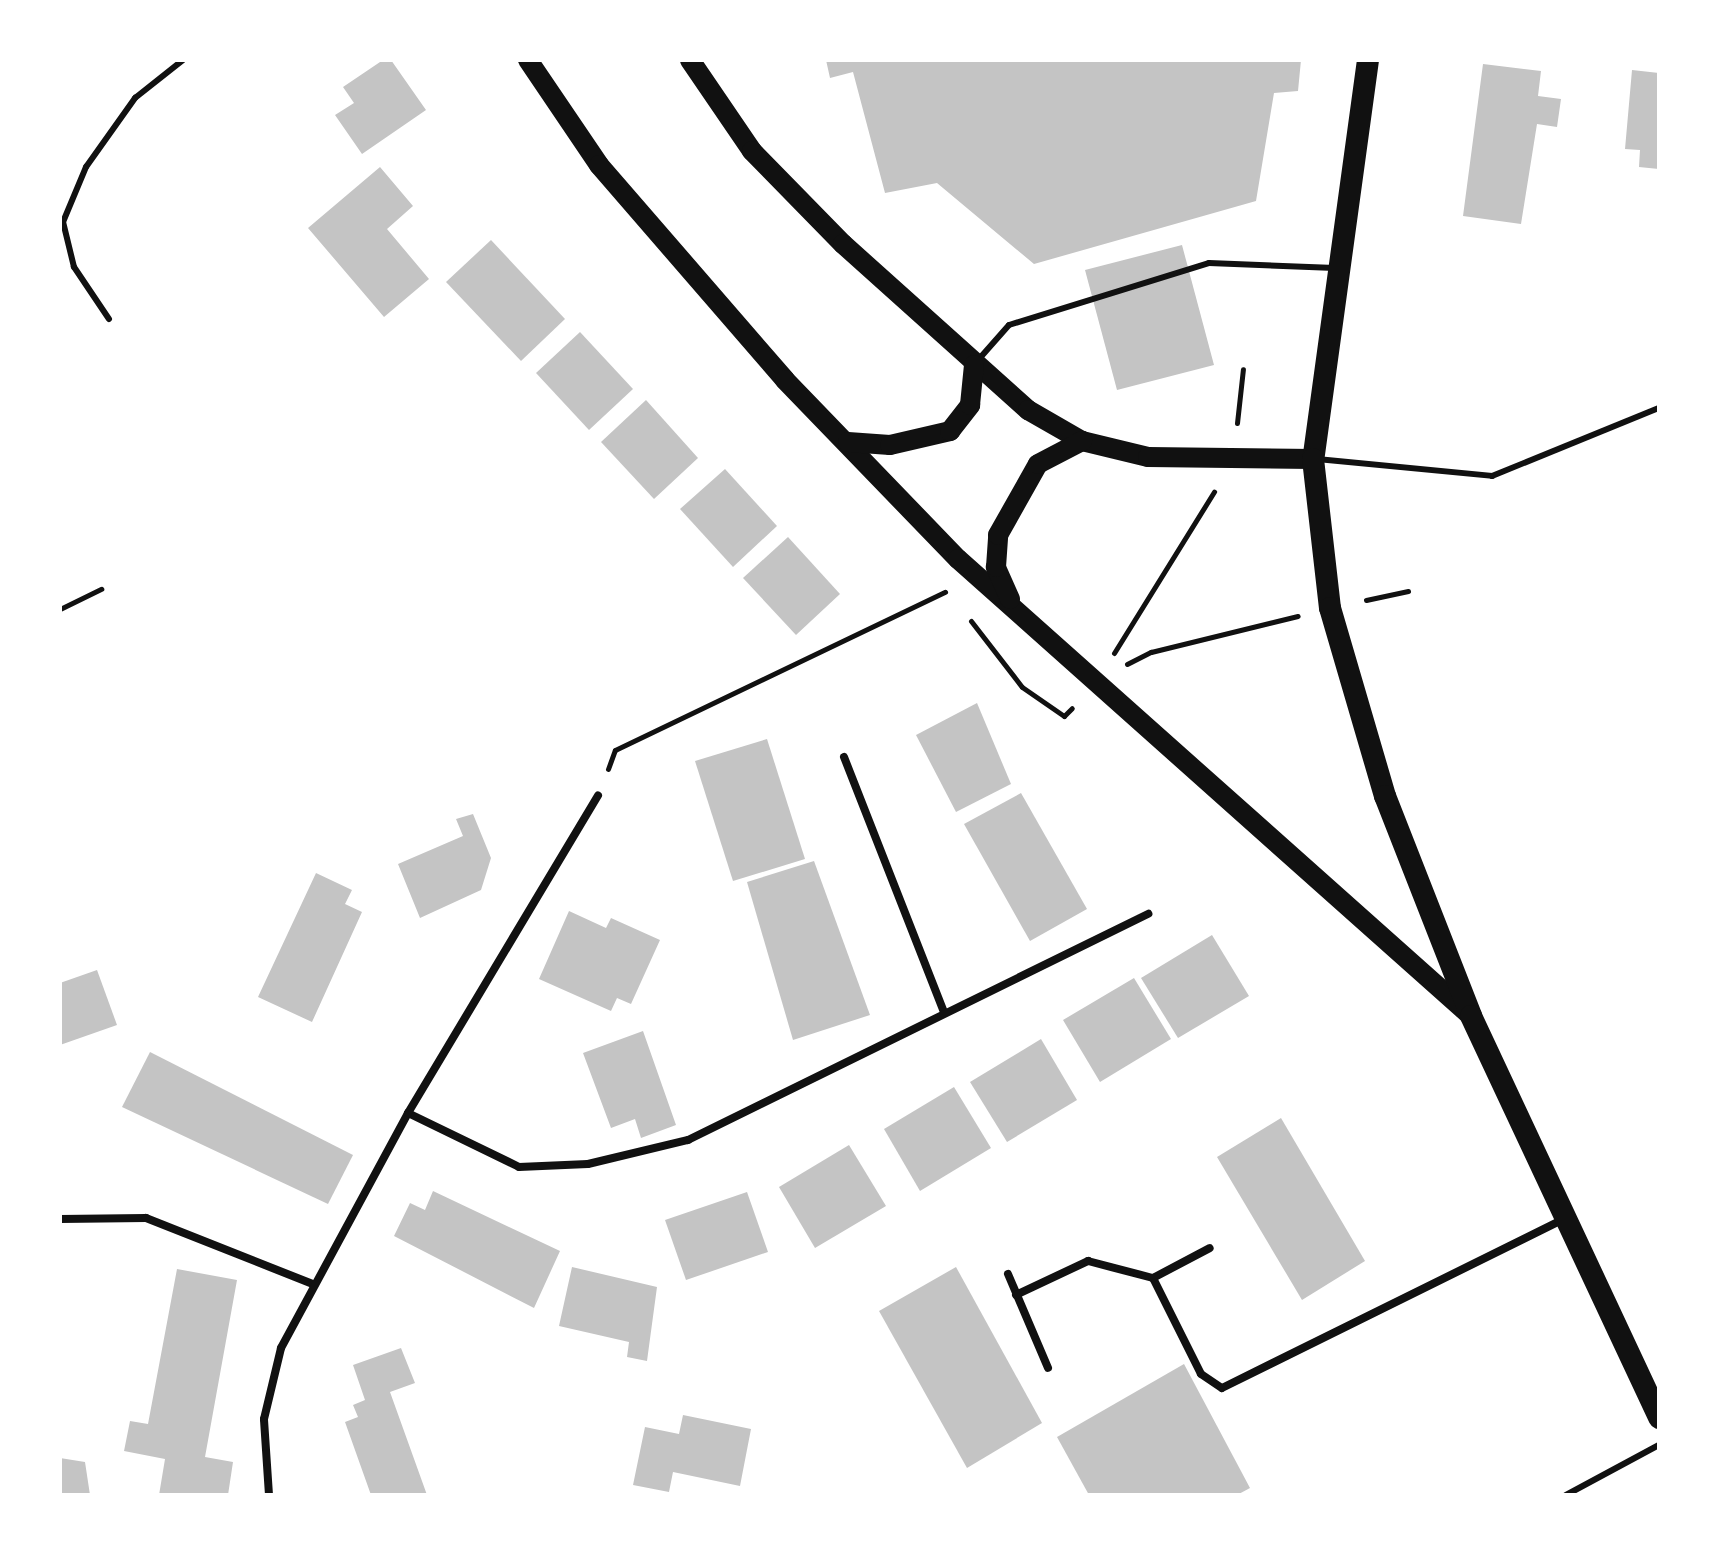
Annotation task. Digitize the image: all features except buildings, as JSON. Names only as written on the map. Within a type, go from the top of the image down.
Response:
[{"type":"highway","points":[[1368,60],[1313,459],[1330,608],[1385,796],[1471,1016],[1659,1418]]},
{"type":"main road","points":[[528,60],[599,165],[848,442],[1013,606],[1471,1016]]},
{"type":"main road","points":[[690,60],[752,151],[974,365],[1028,410],[1082,441],[1148,457],[1232,461],[1313,459]]},
{"type":"main road","points":[[848,442],[890,445],[950,431],[970,405],[974,365]]},
{"type":"main road","points":[[1013,606],[996,567],[998,535],[1038,464],[1082,441]]},
{"type":"street","points":[[844,757],[943,1010]]},
{"type":"street","points":[[269,1495],[264,1419],[281,1348],[408,1113],[598,796]]},
{"type":"street","points":[[408,1113],[519,1167],[588,1164],[688,1140],[943,1010],[1148,914]]},
{"type":"street","points":[[60,1219],[146,1218],[313,1284]]},
{"type":"street","points":[[1153,1278],[1201,1374],[1222,1388],[1565,1219]]},
{"type":"street","points":[[1016,1295],[1088,1261],[1153,1278],[1210,1248]]},
{"type":"street","points":[[1008,1274],[1048,1368]]},
{"type":"lane","points":[[109,319],[74,267],[63,222],[86,167],[135,98],[183,60]]},
{"type":"lane","points":[[974,365],[1009,325],[1209,263],[1341,268]]},
{"type":"lane","points":[[1313,459],[1492,476],[1659,408]]},
{"type":"lane","points":[[1566,1495],[1659,1445]]},
{"type":"path","points":[[966,615],[1022,687],[1064,716],[1097,680],[1232,461],[1243,369]]},
{"type":"path","points":[[60,609],[101,589]]},
{"type":"path","points":[[598,796],[615,750],[948,590],[957,602]]},
{"type":"path","points":[[1097,680],[1151,652],[1408,591]]}]
